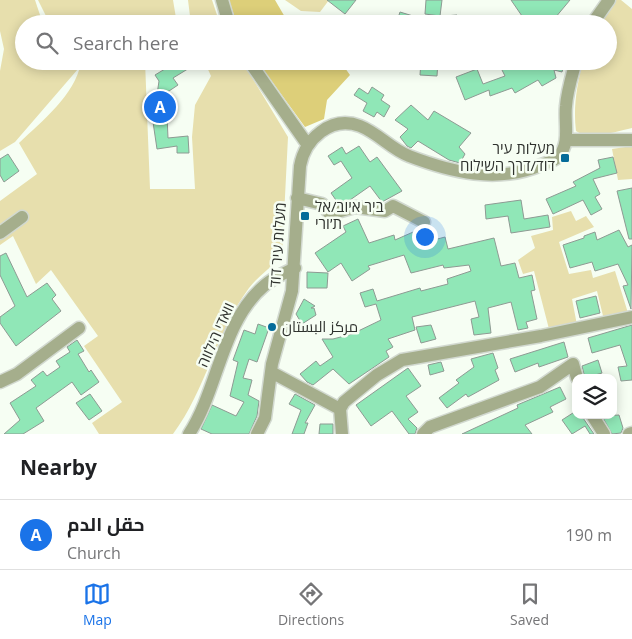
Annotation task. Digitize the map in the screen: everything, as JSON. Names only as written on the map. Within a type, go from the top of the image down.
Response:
[{"type":"street","points":[[222,0],[226,15]]},
{"type":"street","points":[[598,15],[609,0]]},
{"type":"street","points":[[254,70],[307,144],[324,129],[337,125],[351,124],[368,130],[408,156],[465,173],[493,175],[525,171],[557,157],[566,140],[566,106],[574,70]]},
{"type":"street","points":[[566,140],[632,140]]},
{"type":"street","name":"מעלות עיר דוד","points":[[257,434],[265,418],[276,348],[292,291],[295,268],[300,166],[307,144]]},
{"type":"street","points":[[297,198],[322,204],[330,214],[355,207],[386,211],[393,206],[424,222]]},
{"type":"street","points":[[0,234],[22,217]]},
{"type":"street","name":"וואדי הילווה","points":[[189,434],[203,410],[234,328],[245,307],[266,284],[295,268]]},
{"type":"street","points":[[342,434],[340,410],[344,402],[377,375],[402,360],[541,336],[632,317]]},
{"type":"street","points":[[0,382],[17,374],[79,328]]},
{"type":"street","points":[[423,434],[430,427],[540,387],[573,364],[576,374]]},
{"type":"street","points":[[271,372],[340,410]]},
{"type":"street","points":[[595,419],[604,434]]},
{"type":"shaded area","points":[[0,0],[35,0],[40,15],[15,15],[15,70],[77,70],[15,142],[0,151],[0,71],[4,49],[0,31]]},
{"type":"shaded area","points":[[38,0],[173,0],[176,15],[46,15]]},
{"type":"shaded area","points":[[188,0],[212,0],[217,15],[190,15]]},
{"type":"shaded area","points":[[229,0],[275,0],[284,15],[234,15]]},
{"type":"shaded area","points":[[285,0],[329,0],[320,12],[301,11]]},
{"type":"shaded area","points":[[616,0],[621,0],[632,9],[632,128],[596,135],[582,134],[576,131],[575,113],[577,87],[581,70],[617,70],[617,15],[606,15]]},
{"type":"shaded area","points":[[79,70],[145,70],[150,189],[195,189],[192,137],[195,105],[211,76],[208,70],[247,70],[288,137],[282,256],[249,288],[238,305],[219,342],[194,399],[173,434],[99,434],[92,423],[122,402],[84,346],[98,336],[51,270],[36,284],[13,236],[0,245],[0,201],[37,174],[19,143],[65,97]]},
{"type":"shaded area","points":[[264,70],[346,70],[350,75],[327,100],[324,119],[305,127]]},
{"type":"shaded area","points":[[632,146],[632,179],[618,180],[612,149]]},
{"type":"shaded area","points":[[571,211],[576,221],[586,216],[594,227],[559,242],[569,274],[591,270],[593,278],[615,271],[628,313],[604,320],[597,291],[572,299],[577,325],[549,329],[534,271],[523,274],[518,260],[535,248],[531,236],[553,230],[552,217]]},
{"type":"building","points":[[327,0],[356,0],[345,14]]},
{"type":"building","points":[[426,0],[442,0],[440,15],[425,14]]},
{"type":"building","points":[[511,0],[570,0],[558,15],[521,15]]},
{"type":"building","points":[[400,12],[410,15],[399,15]]},
{"type":"building","points":[[163,70],[186,70],[173,78],[178,85],[166,93],[168,138],[188,136],[189,153],[177,153],[177,146],[157,149],[153,122],[159,81],[155,75]]},
{"type":"building","points":[[420,70],[437,70],[437,76],[420,75]]},
{"type":"building","points":[[477,70],[483,84],[505,76],[502,70],[554,70],[556,78],[542,86],[538,80],[515,93],[512,88],[490,96],[489,90],[465,100],[456,77]]},
{"type":"building","points":[[372,87],[384,95],[381,100],[390,106],[384,117],[377,112],[374,117],[363,111],[367,103],[354,95],[359,88],[368,94]]},
{"type":"building","points":[[411,105],[428,120],[434,111],[471,133],[459,147],[465,154],[460,163],[449,160],[418,141],[411,148],[407,146],[400,137],[408,129],[395,120]]},
{"type":"building","points":[[359,146],[370,162],[377,157],[402,191],[382,202],[370,186],[350,200],[338,203],[331,193],[352,178],[341,161],[334,165],[328,156],[342,147],[346,154]]},
{"type":"building","points":[[8,154],[19,171],[4,182],[0,175],[0,159]]},
{"type":"building","points":[[613,157],[617,173],[593,179],[600,194],[595,197],[602,209],[591,215],[583,200],[553,214],[546,199],[576,186],[573,182],[600,168],[598,160]]},
{"type":"building","points":[[632,188],[632,239],[629,239],[617,191]]},
{"type":"building","points":[[521,200],[524,219],[548,215],[550,227],[511,233],[508,216],[486,219],[485,205]]},
{"type":"building","points":[[358,219],[369,243],[394,235],[395,240],[420,229],[427,229],[430,241],[445,237],[448,249],[494,238],[501,266],[515,263],[519,278],[532,275],[535,290],[531,291],[537,319],[526,322],[528,328],[518,330],[511,302],[488,308],[491,333],[474,335],[471,319],[479,317],[475,301],[412,317],[415,330],[388,339],[393,347],[386,351],[389,357],[349,384],[333,369],[313,385],[307,382],[300,374],[316,361],[320,366],[333,357],[322,339],[333,339],[352,334],[381,320],[376,304],[365,307],[360,293],[373,289],[377,301],[420,288],[421,291],[448,284],[447,279],[471,271],[469,265],[444,268],[443,265],[411,273],[404,255],[368,266],[370,269],[352,281],[341,263],[328,272],[315,253],[346,232],[343,226]]},
{"type":"building","points":[[619,230],[628,247],[632,245],[631,309],[623,286],[628,285],[618,264],[595,271],[592,262],[570,268],[563,245],[595,232],[597,240]]},
{"type":"building","points":[[6,253],[27,297],[47,283],[56,295],[52,299],[61,311],[16,346],[0,323],[0,317],[15,306],[0,275],[0,256]]},
{"type":"building","points":[[307,272],[328,273],[327,288],[307,288]]},
{"type":"building","points":[[596,296],[600,313],[580,318],[576,301]]},
{"type":"building","points":[[304,299],[315,306],[311,308],[314,308],[316,315],[302,324],[296,314]]},
{"type":"building","points":[[258,324],[269,328],[257,362],[249,359],[243,378],[252,380],[248,395],[259,401],[257,416],[249,434],[212,434],[201,429],[212,405],[236,416],[244,402],[230,396],[238,362],[233,360],[244,330],[255,334]]},
{"type":"building","points":[[431,325],[436,339],[421,343],[416,327]]},
{"type":"building","points":[[632,325],[632,380],[621,381],[618,367],[627,366],[620,345],[592,353],[588,338]]},
{"type":"building","points":[[77,340],[84,351],[78,354],[89,372],[91,370],[99,382],[81,395],[72,382],[36,408],[44,421],[23,434],[4,434],[20,420],[10,403],[36,386],[31,380],[43,371],[47,376],[60,367],[56,361],[70,352],[67,347]]},
{"type":"building","points":[[564,342],[568,357],[539,367],[538,363],[515,372],[510,359]]},
{"type":"building","points":[[493,353],[498,368],[495,370],[499,380],[468,397],[466,394],[447,408],[439,398],[459,383],[456,380],[474,367],[471,359]]},
{"type":"building","points":[[598,360],[602,373],[584,374],[582,366]]},
{"type":"building","points":[[441,362],[444,371],[430,375],[428,365]]},
{"type":"building","points":[[408,368],[421,386],[406,396],[418,412],[408,419],[417,428],[415,434],[409,434],[392,411],[371,426],[356,405]]},
{"type":"building","points":[[560,387],[566,399],[550,407],[553,412],[525,425],[532,434],[462,434],[518,408],[517,405]]},
{"type":"building","points":[[90,394],[102,411],[89,420],[76,403]]},
{"type":"building","points":[[295,394],[315,405],[305,423],[308,423],[304,434],[292,434],[301,410],[289,404]]},
{"type":"building","points":[[572,414],[572,419],[584,419],[594,434],[590,434],[585,426],[572,434],[562,420]]},
{"type":"building","points":[[617,415],[619,415],[623,428],[621,433],[612,434],[604,419],[617,419]]},
{"type":"building","points":[[320,424],[333,424],[333,434],[319,434]]},
{"type":"place","name":"حقل الدم","points":[[160,107]]},
{"type":"place","name":"מעלות עיר דוד/דרך השילוח","points":[[565,158]]},
{"type":"place","name":"ביר איוב/אל ת׳ורי","points":[[305,216]]},
{"type":"place","name":"مركز البستان","points":[[272,327]]}]
